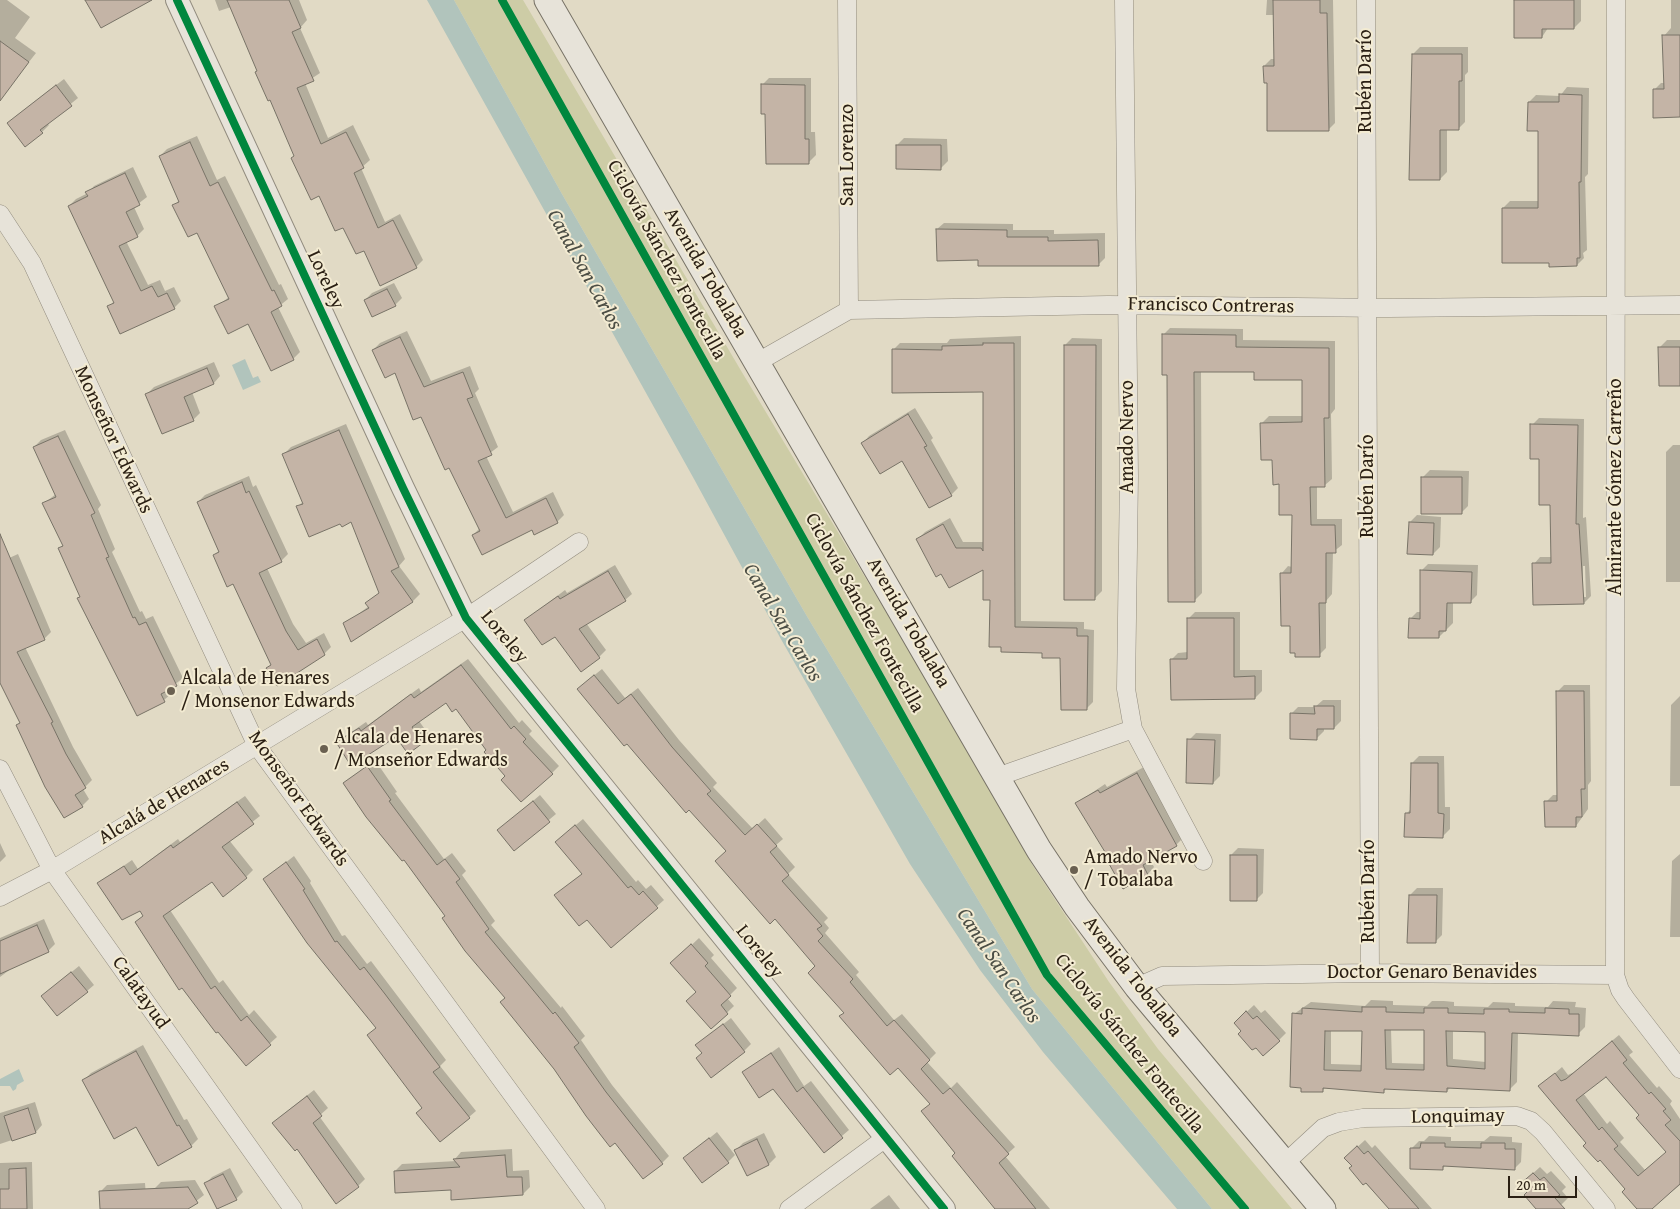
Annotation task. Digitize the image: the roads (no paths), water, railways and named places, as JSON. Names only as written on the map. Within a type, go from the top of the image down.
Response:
[{"type":"main road","name":"Avenida Tobalaba","points":[[547,0],[1039,850],[1077,907],[1137,986],[1323,1209]]},
{"type":"street","name":"Loreley","points":[[177,0],[403,488],[466,618],[944,1209]]},
{"type":"street","name":"San Lorenzo","points":[[848,0],[849,310]]},
{"type":"street","name":"Amado Nervo","points":[[1124,0],[1128,476],[1126,689],[1133,729],[1203,861]]},
{"type":"street","name":"Rubén Darío","points":[[1366,0],[1370,973]]},
{"type":"street","name":"Almirante Gómez Carreño","points":[[1615,975],[1616,0]]},
{"type":"street","name":"Monseñor Edwards","points":[[0,214],[32,263],[257,746],[596,1209]]},
{"type":"street","name":"Francisco Contreras","points":[[756,363],[849,310],[1127,305],[1367,308],[1680,305]]},
{"type":"street","name":"Alcalá de Henares","points":[[0,897],[52,870],[466,618],[579,542]]},
{"type":"street","points":[[997,777],[1133,729]]},
{"type":"street","name":"Calatayud","points":[[0,769],[52,870],[293,1209]]},
{"type":"street","name":"Doctor Genaro Benavides","points":[[1137,986],[1162,976],[1370,973],[1615,975]]},
{"type":"street","points":[[1615,975],[1620,990],[1626,999],[1680,1068]]},
{"type":"street","name":"Lonquimay","points":[[1284,1164],[1323,1128],[1339,1122],[1363,1118],[1518,1116],[1531,1121],[1543,1132],[1606,1209]]},
{"type":"street","points":[[789,1209],[887,1137]]},
{"type":"water","name":"Canal San Carlos","points":[[427,0],[454,0],[562,194],[808,618],[1032,989],[1212,1209],[1177,1209],[1043,1052],[980,970],[910,864],[782,641],[694,479]]},
{"type":"water","points":[[245,359],[253,378],[258,376],[261,382],[243,390],[232,365]]},
{"type":"water","points":[[19,1069],[24,1081],[17,1085],[16,1089],[13,1091],[10,1086],[0,1086],[0,1079]]},
{"type":"place","name":"Alcala de Henares / Monsenor Edwards","points":[[171,691]]},
{"type":"place","name":"Alcala de Henares / Monseñor Edwards","points":[[324,749]]},
{"type":"place","name":"Amado Nervo / Tobalaba","points":[[1074,870]]}]
